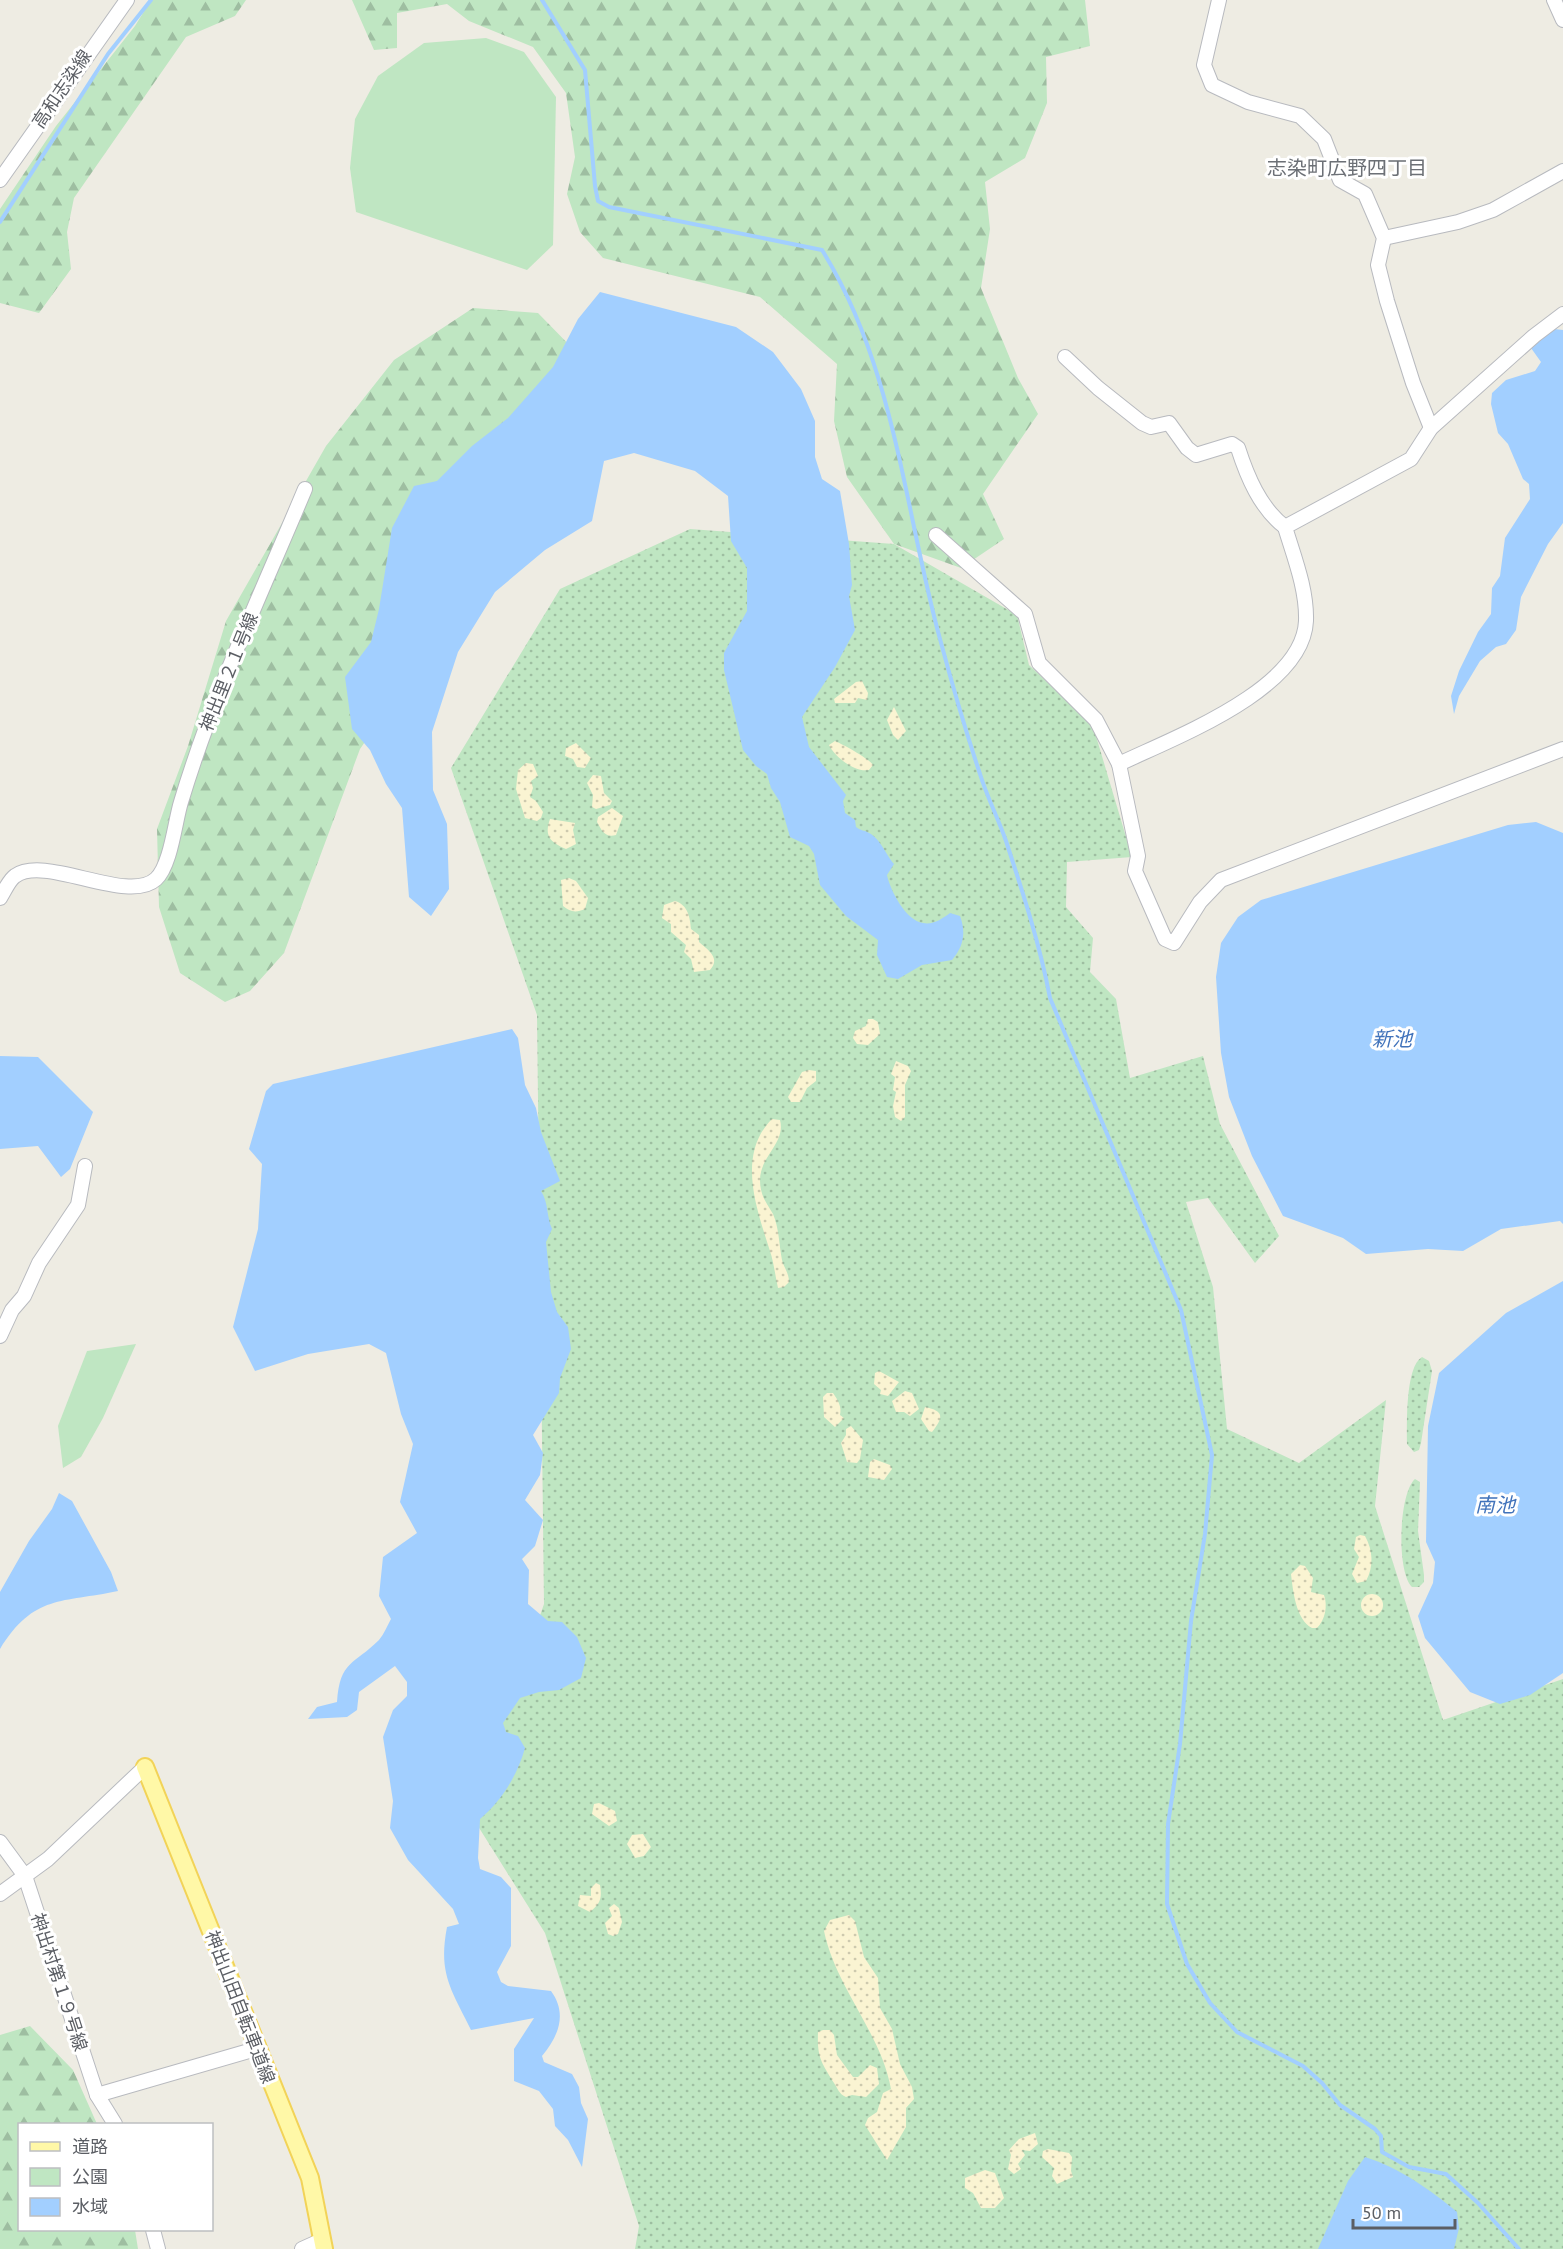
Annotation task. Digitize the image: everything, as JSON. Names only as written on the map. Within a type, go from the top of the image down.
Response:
[{"type":"main road","name":"神出山田自転車道線","points":[[146,1767],[256,2049],[310,2178],[323,2244]]},
{"type":"street","name":"高和志染線","points":[[0,180],[127,0]]},
{"type":"street","points":[[1219,0],[1204,65],[1212,85],[1248,102],[1300,116],[1324,140],[1340,180],[1365,194],[1384,238],[1378,265],[1387,301],[1413,383],[1431,428]]},
{"type":"street","points":[[1554,0],[1563,20]]},
{"type":"street","points":[[1384,238],[1458,222],[1493,210],[1563,171]]},
{"type":"street","points":[[1284,527],[1411,459],[1431,428],[1534,336],[1563,314]]},
{"type":"street","points":[[1065,357],[1142,423],[1150,427],[1169,423],[1187,448],[1196,455],[1232,444],[1238,448],[1246,473],[1260,498],[1284,527],[1305,598],[1306,623],[1300,646],[1288,663],[1259,691],[1233,710],[1119,764]]},
{"type":"street","name":"神出里２１号線","points":[[0,898],[15,876],[32,870],[138,888],[156,880],[166,860],[180,802],[205,732],[305,489]]},
{"type":"street","points":[[936,535],[1025,614],[1039,663],[1096,720],[1119,764],[1138,856],[1135,871],[1165,939],[1174,943],[1200,902],[1221,880],[1563,749]]},
{"type":"street","points":[[0,1336],[12,1310],[24,1296],[39,1263],[78,1205],[85,1166]]},
{"type":"street","points":[[0,1894],[48,1858],[146,1767]]},
{"type":"street","name":"神出村第１９号線","points":[[0,1842],[25,1876],[97,2095],[114,2123]]},
{"type":"street","points":[[97,2095],[256,2049]]},
{"type":"street","points":[[154,2231],[158,2249]]},
{"type":"street","points":[[302,2249],[323,2244]]},
{"type":"green space","points":[[151,0],[246,0],[235,16],[186,37],[74,198],[67,232],[71,269],[39,313],[0,303],[0,209],[56,126],[135,26]]},
{"type":"green space","points":[[352,0],[1085,0],[1090,46],[1046,57],[1047,103],[1025,158],[985,182],[990,229],[981,288],[1018,378],[1038,414],[983,494],[1004,539],[961,568],[894,544],[847,477],[834,421],[837,364],[760,297],[603,258],[580,232],[567,194],[575,157],[566,93],[533,47],[469,21],[447,4],[397,13],[397,48],[374,50]]},
{"type":"green space","points":[[486,38],[524,52],[556,97],[553,245],[527,270],[356,212],[350,168],[355,119],[378,76],[424,43]]},
{"type":"green space","points":[[473,308],[538,313],[581,357],[394,700],[360,749],[284,953],[250,991],[225,1002],[180,973],[159,907],[157,829],[188,746],[226,621],[326,446],[394,360]]},
{"type":"green space","points":[[690,529],[894,544],[1017,615],[1029,665],[1093,726],[1132,857],[1067,862],[1066,907],[1093,938],[1090,972],[1116,999],[1130,1078],[1203,1056],[1220,1124],[1279,1236],[1255,1263],[1208,1198],[1186,1202],[1213,1287],[1227,1429],[1299,1463],[1386,1400],[1375,1506],[1443,1720],[1563,1679],[1563,2249],[635,2249],[639,2226],[545,1933],[471,1815],[544,1604],[537,1015],[451,768],[560,589]]},
{"type":"green space","points":[[136,1344],[103,1418],[81,1457],[63,1468],[58,1426],[87,1351]]},
{"type":"green space","points":[[1422,1357],[1429,1361],[1432,1371],[1421,1443],[1419,1450],[1414,1452],[1407,1444],[1408,1397],[1412,1372]]},
{"type":"green space","points":[[1415,1479],[1420,1482],[1418,1531],[1424,1575],[1424,1582],[1419,1587],[1412,1587],[1407,1578],[1402,1549],[1403,1515],[1410,1487]]},
{"type":"green space","points":[[30,2026],[73,2070],[97,2123],[18,2123],[18,2231],[135,2231],[138,2249],[0,2249],[0,2035]]},
{"type":"sand","points":[[862,681],[868,693],[867,700],[858,698],[855,703],[835,703],[834,699],[856,682]]},
{"type":"sand","points":[[894,707],[906,731],[898,740],[893,735],[887,720]]},
{"type":"sand","points":[[835,741],[861,755],[873,765],[869,770],[852,767],[829,745]]},
{"type":"sand","points":[[576,743],[591,758],[585,768],[577,767],[573,759],[565,756],[566,748]]},
{"type":"sand","points":[[526,763],[533,764],[538,776],[531,781],[533,788],[530,797],[536,801],[543,812],[537,821],[525,818],[516,789],[518,770]]},
{"type":"sand","points":[[593,775],[601,776],[604,793],[612,801],[610,805],[596,809],[592,807],[593,795],[587,783]]},
{"type":"sand","points":[[612,808],[623,816],[616,835],[609,836],[604,833],[597,822],[598,817]]},
{"type":"sand","points":[[550,819],[575,823],[573,830],[576,844],[566,849],[552,841],[548,834]]},
{"type":"sand","points":[[569,878],[576,881],[588,898],[585,909],[573,911],[563,906],[561,880]]},
{"type":"sand","points":[[675,901],[686,908],[691,929],[699,935],[699,942],[712,954],[714,962],[710,970],[694,972],[691,959],[684,952],[686,945],[671,932],[671,924],[662,918],[664,905]]},
{"type":"sand","points":[[868,1019],[878,1022],[880,1034],[868,1045],[857,1044],[853,1038],[855,1031],[866,1026]]},
{"type":"sand","points":[[896,1061],[908,1066],[911,1071],[905,1085],[905,1117],[901,1121],[895,1117],[893,1106],[896,1092],[893,1090],[895,1077],[891,1074]]},
{"type":"sand","points":[[816,1071],[816,1081],[807,1088],[800,1102],[791,1102],[788,1097],[802,1072]]},
{"type":"sand","points":[[772,1119],[780,1120],[781,1128],[761,1171],[760,1185],[762,1194],[775,1219],[782,1260],[789,1279],[784,1287],[778,1288],[755,1201],[752,1166],[761,1133]]},
{"type":"sand","points":[[879,1371],[899,1382],[888,1396],[880,1394],[881,1390],[874,1384],[875,1373]]},
{"type":"sand","points":[[905,1391],[912,1393],[919,1409],[910,1416],[904,1412],[896,1412],[892,1401]]},
{"type":"sand","points":[[827,1393],[833,1393],[840,1406],[840,1415],[844,1418],[835,1427],[824,1417],[823,1397]]},
{"type":"sand","points":[[925,1407],[936,1411],[940,1416],[932,1432],[921,1419]]},
{"type":"sand","points":[[851,1426],[863,1440],[860,1459],[857,1463],[847,1462],[841,1443],[846,1435],[846,1429]]},
{"type":"sand","points":[[874,1459],[890,1465],[892,1469],[884,1480],[868,1477],[870,1462]]},
{"type":"sand","points":[[1365,1536],[1368,1541],[1371,1564],[1366,1581],[1357,1583],[1352,1574],[1359,1557],[1354,1549],[1356,1537]]},
{"type":"sand","points":[[1300,1565],[1305,1566],[1313,1578],[1311,1592],[1324,1595],[1326,1608],[1324,1617],[1317,1628],[1312,1628],[1302,1619],[1296,1604],[1291,1574]]},
{"type":"sand","points":[[1372,1594],[1380,1597],[1383,1605],[1380,1613],[1372,1616],[1364,1613],[1361,1605],[1364,1597]]},
{"type":"sand","points":[[599,1803],[615,1811],[617,1821],[609,1826],[592,1814],[594,1804]]},
{"type":"sand","points":[[643,1834],[651,1847],[644,1856],[635,1858],[627,1844],[632,1835]]},
{"type":"sand","points":[[596,1883],[600,1885],[601,1897],[599,1903],[590,1912],[578,1906],[580,1895],[591,1896],[591,1888]]},
{"type":"sand","points":[[614,1904],[619,1908],[622,1922],[618,1934],[613,1936],[608,1934],[605,1923],[612,1916],[609,1908]]},
{"type":"sand","points":[[849,1915],[855,1921],[864,1957],[878,1978],[880,2008],[892,2029],[900,2064],[912,2087],[914,2099],[906,2108],[906,2127],[887,2160],[865,2125],[868,2118],[877,2112],[883,2093],[891,2089],[886,2068],[869,2029],[838,1972],[824,1931],[830,1920]]},
{"type":"sand","points":[[830,2030],[834,2035],[837,2055],[853,2077],[858,2077],[870,2065],[877,2068],[879,2084],[866,2097],[852,2095],[846,2097],[839,2091],[819,2054],[818,2032]]},
{"type":"sand","points":[[1035,2133],[1038,2144],[1030,2151],[1022,2150],[1025,2155],[1018,2164],[1021,2169],[1014,2174],[1008,2169],[1011,2155],[1009,2150],[1019,2139]]},
{"type":"sand","points":[[1048,2149],[1069,2153],[1072,2157],[1073,2177],[1057,2184],[1052,2176],[1054,2168],[1042,2157],[1043,2151]]},
{"type":"sand","points":[[985,2170],[995,2173],[1004,2198],[995,2208],[981,2208],[973,2193],[965,2188],[965,2178]]},
{"type":"water","points":[[600,292],[736,327],[773,352],[801,389],[815,421],[815,457],[822,479],[840,491],[849,544],[852,585],[849,596],[855,630],[835,667],[802,717],[809,747],[846,795],[843,801],[845,813],[855,820],[856,827],[873,835],[894,864],[887,875],[895,896],[905,911],[923,923],[937,921],[950,913],[960,916],[963,939],[952,960],[922,965],[898,979],[887,977],[877,955],[878,940],[846,916],[820,885],[814,854],[809,846],[790,837],[780,802],[771,788],[767,774],[756,766],[743,750],[724,670],[724,653],[747,611],[747,568],[731,541],[728,496],[695,471],[634,453],[604,461],[592,521],[545,550],[495,592],[458,652],[432,732],[433,790],[447,824],[449,889],[431,916],[409,897],[402,808],[386,784],[370,750],[352,729],[345,677],[371,642],[379,609],[392,528],[414,486],[437,481],[472,446],[508,418],[553,367],[578,319]]},
{"type":"water","points":[[1554,329],[1563,330],[1563,523],[1548,544],[1521,597],[1516,630],[1506,644],[1496,647],[1480,661],[1459,696],[1454,714],[1451,696],[1459,671],[1478,632],[1491,614],[1492,588],[1500,576],[1505,538],[1530,499],[1529,484],[1523,479],[1508,444],[1498,433],[1491,404],[1492,393],[1506,380],[1535,371],[1541,362],[1531,348]]},
{"type":"water","name":"新池","points":[[1536,822],[1563,833],[1563,1224],[1560,1221],[1501,1229],[1463,1251],[1428,1249],[1366,1254],[1343,1238],[1283,1216],[1252,1156],[1229,1097],[1221,1053],[1216,977],[1221,943],[1238,917],[1261,900],[1508,825]]},
{"type":"water","points":[[512,1029],[518,1038],[525,1085],[536,1108],[541,1132],[560,1181],[541,1191],[552,1229],[546,1242],[551,1292],[557,1312],[568,1327],[571,1349],[560,1378],[559,1393],[533,1435],[543,1453],[540,1475],[525,1500],[543,1520],[535,1546],[522,1559],[529,1570],[528,1604],[548,1621],[562,1622],[577,1637],[586,1658],[581,1678],[559,1690],[539,1692],[520,1698],[503,1723],[506,1732],[518,1736],[525,1748],[508,1787],[480,1819],[478,1858],[480,1869],[501,1877],[511,1888],[511,1946],[497,1972],[501,1982],[508,1986],[551,1991],[559,2008],[559,2025],[553,2041],[542,2056],[544,2062],[572,2074],[579,2087],[581,2103],[588,2119],[582,2167],[568,2140],[555,2126],[553,2109],[539,2091],[514,2081],[514,2049],[534,2018],[471,2030],[452,1992],[445,1969],[447,1927],[459,1924],[453,1909],[408,1860],[390,1828],[393,1801],[383,1737],[393,1710],[407,1696],[407,1682],[395,1666],[359,1692],[357,1710],[347,1717],[308,1719],[317,1707],[337,1702],[341,1678],[345,1671],[382,1635],[391,1619],[379,1596],[383,1557],[417,1533],[400,1502],[413,1444],[401,1414],[386,1353],[369,1344],[308,1354],[255,1371],[233,1327],[258,1229],[262,1164],[249,1149],[266,1091],[273,1084]]},
{"type":"water","points":[[0,1056],[38,1057],[93,1112],[70,1169],[61,1177],[38,1146],[0,1149]]},
{"type":"water","name":"南池","points":[[1563,1281],[1563,1673],[1530,1695],[1500,1704],[1470,1692],[1425,1638],[1418,1616],[1433,1583],[1435,1562],[1426,1542],[1428,1426],[1439,1373],[1506,1313]]},
{"type":"water","points":[[59,1493],[72,1501],[111,1572],[118,1591],[65,1600],[38,1610],[25,1618],[0,1649],[0,1592],[29,1541],[52,1509]]},
{"type":"water","points":[[1365,2157],[1414,2180],[1457,2212],[1459,2228],[1454,2249],[1318,2249],[1348,2181]]},
{"type":"waterway","points":[[0,222],[108,54],[151,0]]},
{"type":"waterway","points":[[542,0],[585,70],[598,201],[609,207],[822,250],[847,295],[882,390],[928,589],[969,740],[1019,880],[1050,998],[1181,1310],[1212,1455],[1205,1534],[1191,1621],[1180,1744],[1168,1824],[1167,1904],[1187,1964],[1210,2003],[1237,2032],[1303,2066],[1322,2083],[1340,2105],[1375,2129],[1381,2136],[1382,2152],[1409,2167],[1446,2174],[1478,2203],[1519,2249]]},
{"type":"district","name":"志染町広野四丁目","points":[[1347,168]]}]
